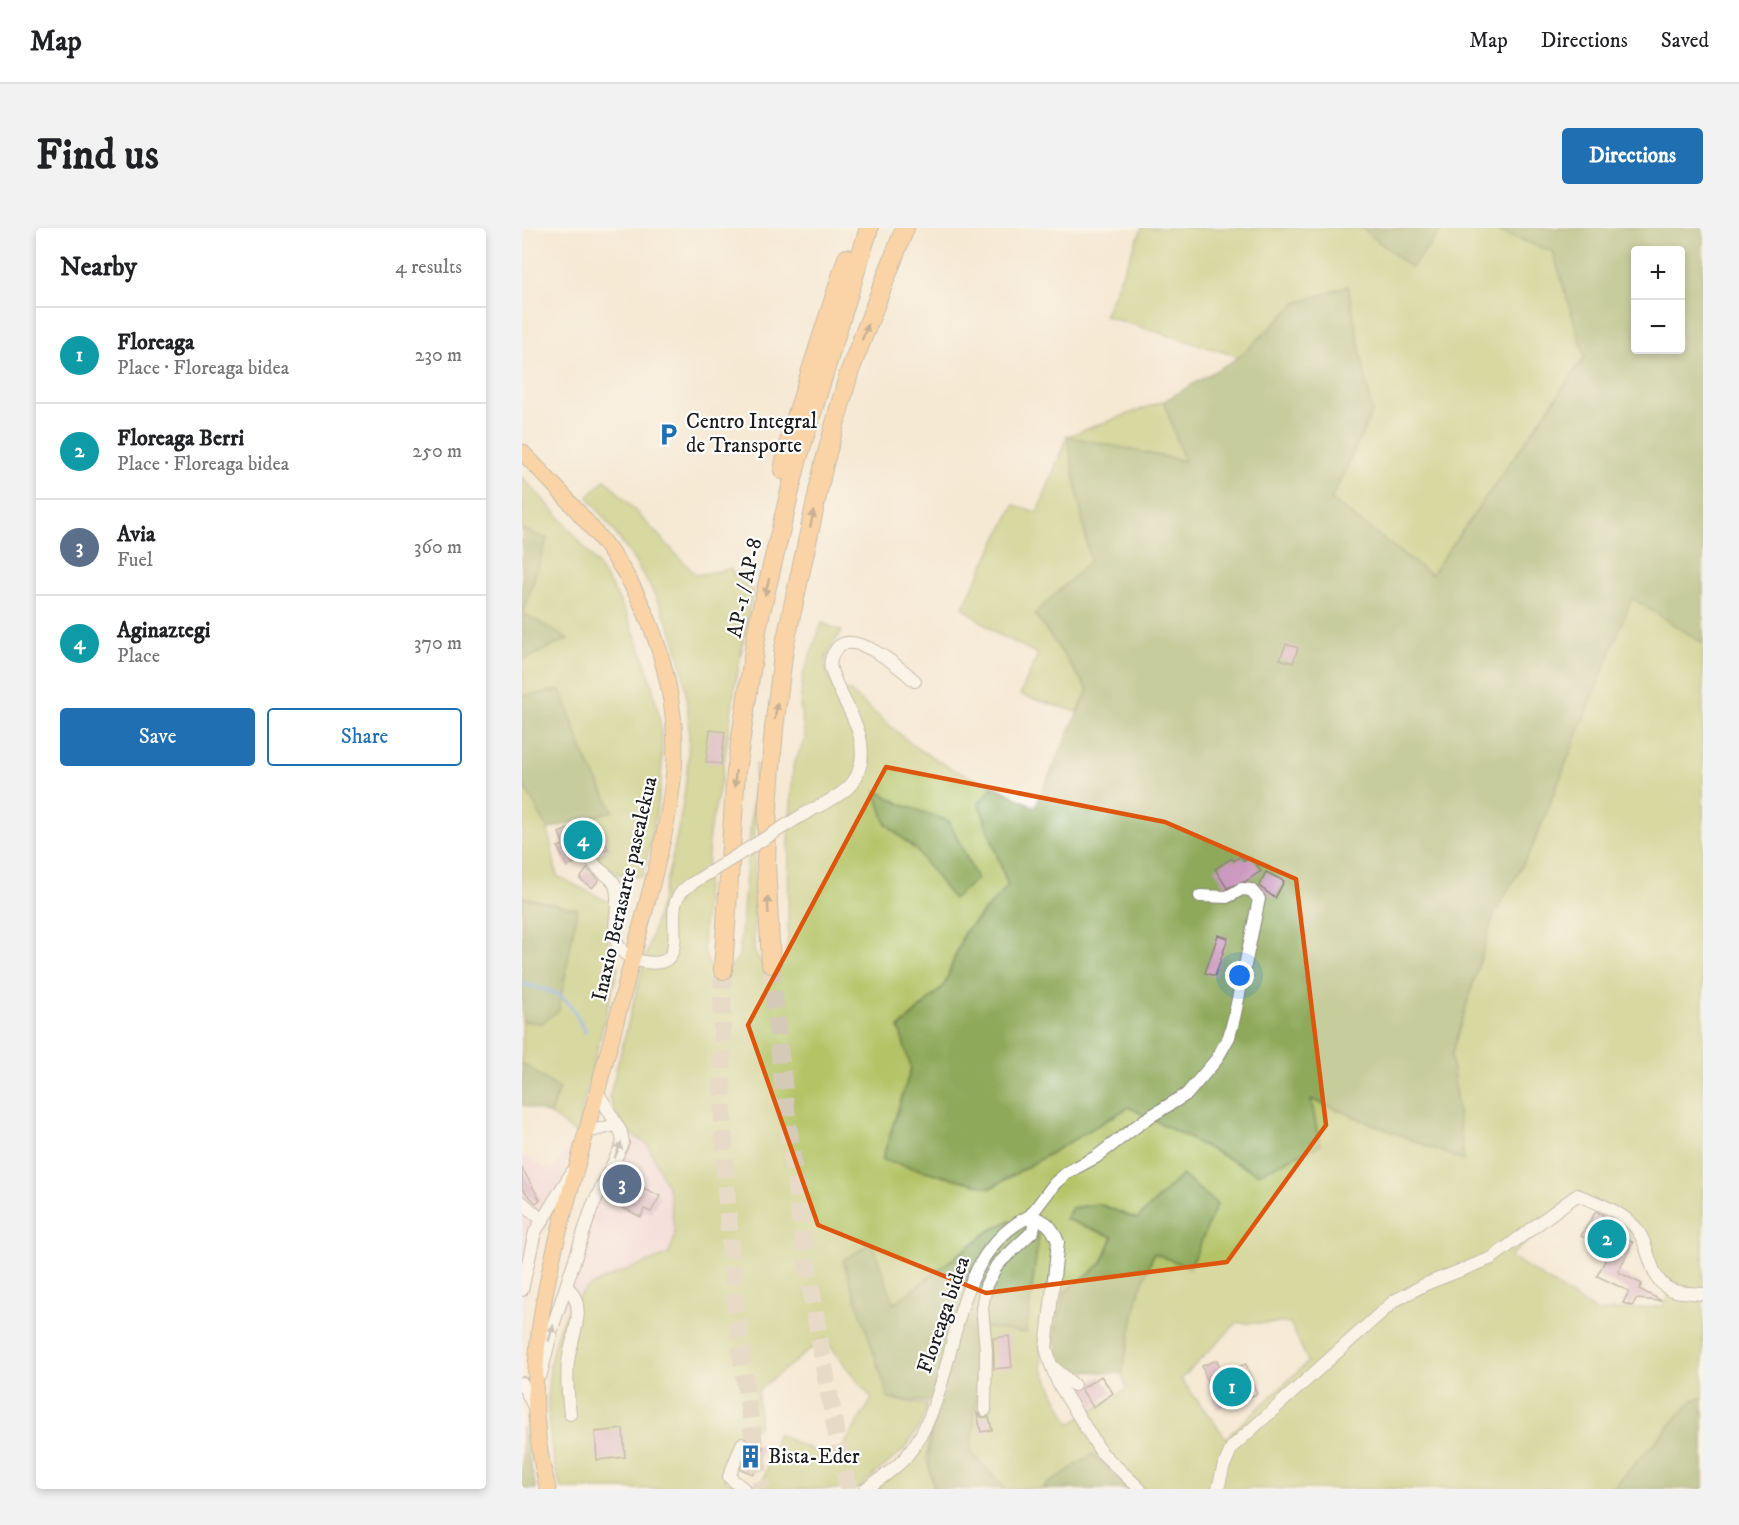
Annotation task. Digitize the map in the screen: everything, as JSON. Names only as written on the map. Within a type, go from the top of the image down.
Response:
[{"type":"highway","points":[[776,548],[776,498],[791,433],[833,298],[858,228]]},
{"type":"highway","name":"AP-1 / AP-8","points":[[723,970],[736,771],[758,624],[823,372],[869,228]]},
{"type":"highway","points":[[771,964],[766,863],[768,802],[784,648],[824,464],[849,373],[905,228]]},
{"type":"main road","name":"Inaxio Berasarte pasealekua","points":[[522,452],[573,505],[608,548],[626,576],[648,623],[666,682],[675,737],[671,791],[633,960],[538,1316],[534,1365],[536,1411],[543,1472],[548,1489]]},
{"type":"street","points":[[593,862],[614,882],[618,905],[617,940],[619,947],[633,960],[652,964],[662,962],[671,951],[677,932],[674,908],[676,899],[691,884],[854,782],[862,758],[852,710],[831,668],[835,651],[841,644],[849,641],[858,644],[897,663],[915,681]]},
{"type":"street","points":[[1030,1216],[1055,1183],[1068,1172],[1096,1157],[1146,1119],[1187,1094],[1207,1073],[1229,1037],[1259,899],[1251,890],[1242,889],[1227,897],[1200,896]]},
{"type":"street","points":[[536,1411],[541,1373],[552,1329],[592,1207],[623,1143],[617,1125],[597,1091]]},
{"type":"street","points":[[586,1132],[617,1125]]},
{"type":"street","points":[[522,1290],[536,1232],[578,1163]]},
{"type":"street","points":[[1218,1489],[1222,1468],[1232,1447],[1394,1301],[1426,1284],[1492,1258],[1577,1195],[1615,1210],[1635,1227],[1644,1240],[1658,1280],[1672,1290],[1703,1294]]},
{"type":"street","points":[[522,1202],[543,1221]]},
{"type":"street","points":[[1030,1216],[1044,1220],[1053,1228],[1058,1242],[1046,1348],[1058,1383],[1101,1452],[1140,1489]]},
{"type":"street","points":[[985,1410],[986,1350],[982,1308],[986,1285],[997,1265],[1033,1231],[1034,1225],[1030,1216]]},
{"type":"street","name":"Floreaga bidea","points":[[865,1489],[905,1458],[920,1435],[934,1406],[964,1305],[982,1258],[1011,1226],[1030,1216]]},
{"type":"street","points":[[567,1287],[576,1295],[579,1312],[568,1363],[570,1414]]},
{"type":"street","points":[[1051,1365],[1074,1385]]},
{"type":"street","points":[[522,1383],[536,1411]]},
{"type":"street","points":[[742,1444],[729,1477],[744,1489]]},
{"type":"highlighted area","points":[[886,767],[1165,822],[1296,879],[1326,1125],[1227,1262],[986,1293],[818,1225],[748,1025]]},
{"type":"shaded area","points":[[623,1128],[648,1145],[669,1191],[675,1236],[669,1254],[587,1288],[567,1310],[554,1304],[583,1215]]},
{"type":"shaded area","points":[[576,1134],[554,1212],[542,1237],[526,1299],[522,1346],[522,1155],[552,1171]]},
{"type":"green space","points":[[1142,228],[1362,228],[1411,268],[1443,228],[1490,228],[1553,251],[1585,357],[1431,575],[1331,500],[1372,412],[1297,303],[1239,357],[1104,316]]},
{"type":"green space","points":[[1362,228],[1443,228],[1411,268]]},
{"type":"green space","points":[[1490,228],[1703,228],[1703,643],[1632,598],[1532,848],[1494,914],[1451,1056],[1464,1161],[1311,1099],[1320,1145],[1258,1174],[1129,1107],[991,1188],[882,1160],[911,1068],[899,1028],[944,986],[964,933],[1008,886],[979,803],[994,786],[1035,807],[1088,690],[1035,614],[1090,561],[1067,436],[1184,461],[1164,401],[1239,357],[1297,303],[1348,286],[1372,412],[1331,500],[1431,575],[1585,357],[1553,252]]},
{"type":"green space","points":[[1164,401],[1185,461],[1068,437],[1090,561],[1035,614],[1088,690],[1078,712],[1020,695],[1038,654],[996,633],[963,607],[1014,505],[1038,512],[1067,436]]},
{"type":"green space","points":[[522,477],[565,524],[601,570],[630,622],[651,682],[661,727],[662,769],[656,815],[643,876],[617,873],[606,867],[596,857],[610,849],[595,816],[613,810],[584,755],[561,691],[522,696],[522,657],[526,659],[523,613],[547,539],[522,529]]},
{"type":"green space","points":[[605,479],[696,575],[730,569],[740,581],[753,590],[736,680],[722,777],[709,834],[703,948],[708,964],[715,970],[730,967],[739,955],[756,763],[754,950],[759,960],[766,964],[775,964],[785,958],[788,937],[789,836],[793,766],[805,739],[800,706],[803,675],[822,623],[842,631],[827,654],[825,666],[836,692],[849,691],[915,747],[952,769],[994,786],[979,803],[1008,886],[964,933],[944,986],[899,1028],[912,1068],[882,1160],[991,1188],[1129,1107],[1258,1174],[1310,1099],[1463,1160],[1451,1056],[1494,914],[1532,848],[1632,597],[1703,643],[1703,1398],[1694,1399],[1612,1489],[1131,1489],[1093,1454],[1041,1489],[1005,1489],[971,1452],[983,1327],[1026,1332],[988,1232],[893,1305],[872,1243],[889,1399],[927,1405],[922,1422],[905,1449],[857,1489],[761,1489],[777,1434],[835,1460],[872,1399],[824,1339],[758,1390],[759,1425],[738,1440],[724,1478],[739,1489],[561,1489],[550,1440],[548,1413],[548,1384],[558,1331],[569,1308],[585,1290],[612,1276],[669,1254],[675,1236],[669,1191],[648,1145],[623,1128],[609,1098],[670,868],[679,827],[689,745],[688,704],[681,663],[668,623],[642,573],[588,497]],"holes":[[[1578,1200],[1637,1226],[1669,1297],[1662,1306],[1596,1312],[1510,1256]],[[1099,1204],[1137,1219],[1154,1253],[1139,1292],[1122,1374],[1127,1389],[1070,1424],[1042,1368],[1039,1335],[1054,1339],[1064,1293],[1102,1263],[1113,1236],[1066,1218],[1072,1208]],[[1237,1323],[1290,1323],[1308,1362],[1226,1438],[1181,1379]]]},
{"type":"green space","points":[[522,529],[547,539],[523,613],[568,639],[526,659],[522,657]]},
{"type":"green space","points":[[561,690],[584,755],[613,811],[548,829],[522,782],[522,696]]},
{"type":"green space","points":[[522,782],[548,829],[557,876],[611,903],[608,942],[618,966],[576,1134],[550,1114],[559,1089],[522,1063],[522,1021],[542,1023],[577,909],[522,897]]},
{"type":"green space","points":[[875,790],[901,804],[949,821],[977,879],[953,899],[916,850],[886,824]]},
{"type":"green space","points":[[522,897],[577,909],[559,1010],[542,1023],[522,1021]]},
{"type":"green space","points":[[522,1063],[559,1089],[550,1114],[522,1105]]},
{"type":"green space","points":[[1182,1175],[1217,1204],[1190,1268],[1154,1253],[1139,1292],[1122,1374],[1060,1369],[1054,1339],[1064,1293],[1102,1263],[1113,1237],[1065,1219],[1072,1208],[1099,1204],[1137,1219]]},
{"type":"green space","points":[[1009,1221],[1040,1228],[1026,1333],[983,1327],[971,1452],[1005,1489],[934,1489],[929,1445],[941,1403],[889,1399],[843,1260],[872,1243],[894,1304],[988,1232]]},
{"type":"green space","points":[[1703,1398],[1703,1489],[1612,1489],[1694,1399]]},
{"type":"green space","points":[[522,1425],[536,1489],[522,1489]]},
{"type":"green space","points":[[930,1431],[927,1459],[934,1489],[873,1489]]},
{"type":"green space","points":[[1093,1454],[1131,1489],[1041,1489]]},
{"type":"building","points":[[1286,644],[1298,648],[1293,663],[1280,659]]},
{"type":"building","points":[[710,730],[725,732],[721,764],[706,762]]},
{"type":"building","points":[[586,821],[592,835],[600,831],[608,849],[589,855],[567,867],[558,847],[564,845],[559,833]]},
{"type":"building","points":[[1241,856],[1244,861],[1251,857],[1261,871],[1246,881],[1227,888],[1215,869],[1232,858],[1234,861]]},
{"type":"building","points":[[587,869],[599,880],[592,888],[580,879]]},
{"type":"building","points":[[1266,872],[1284,881],[1275,898],[1259,886]]},
{"type":"building","points":[[1218,935],[1228,938],[1215,976],[1205,973]]},
{"type":"building","points":[[522,1168],[540,1200],[536,1203],[522,1189]]},
{"type":"building","points":[[617,1175],[660,1196],[651,1212],[644,1209],[641,1217],[605,1199]]},
{"type":"building","points":[[1596,1211],[1623,1227],[1620,1236],[1633,1242],[1618,1272],[1642,1284],[1639,1289],[1662,1301],[1636,1299],[1632,1306],[1623,1303],[1629,1291],[1597,1276],[1610,1251],[1581,1236]]},
{"type":"building","points":[[1009,1336],[1012,1367],[994,1369],[993,1338]]},
{"type":"building","points":[[1217,1360],[1222,1373],[1246,1364],[1257,1394],[1217,1409],[1202,1366]]},
{"type":"building","points":[[1101,1376],[1113,1393],[1093,1407],[1081,1389]]},
{"type":"building","points":[[977,1413],[981,1417],[989,1417],[992,1430],[981,1432]]},
{"type":"building","points":[[623,1429],[625,1457],[597,1460],[595,1432]]},
{"type":"building","name":"Bista-Eder","points":[[750,1442],[763,1447],[753,1474],[741,1469]]},
{"type":"waterway","points":[[522,984],[562,997],[568,1002],[585,1032]]},
{"type":"tunnel","points":[[771,964],[802,1227],[823,1358],[848,1489]]},
{"type":"tunnel","points":[[723,970],[723,1101],[729,1231],[742,1359],[762,1489]]},
{"type":"place","name":"Centro Integral de Transporte","points":[[668,434]]},
{"type":"place","name":"Aginaztegi","points":[[583,840]]},
{"type":"place","name":"Avia","points":[[622,1184]]},
{"type":"place","name":"Floreaga Berri","points":[[1607,1239]]},
{"type":"place","name":"Floreaga","points":[[1232,1387]]},
{"type":"place","name":"Bista-Eder","points":[[750,1457]]}]
